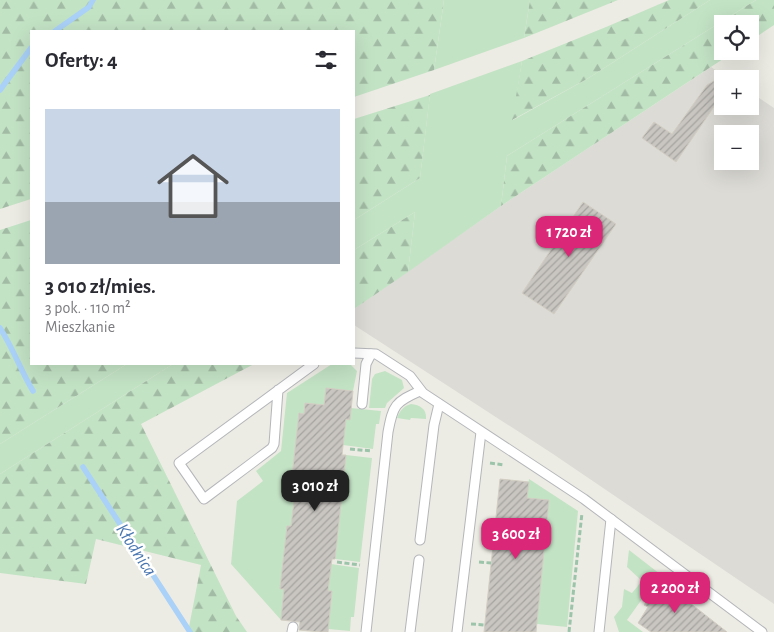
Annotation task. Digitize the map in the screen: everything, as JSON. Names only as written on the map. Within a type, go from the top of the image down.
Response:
[{"type":"lane","points":[[355,353],[376,354],[410,376],[420,391],[611,519],[762,632]]},
{"type":"lane","points":[[362,404],[366,364],[371,354]]},
{"type":"lane","points":[[278,390],[274,444],[272,448],[204,499],[179,463],[278,390],[313,365]]},
{"type":"lane","points":[[366,632],[391,413],[404,398],[420,391]]},
{"type":"lane","points":[[420,540],[434,425],[439,404]]},
{"type":"lane","points":[[457,632],[481,432]]},
{"type":"lane","points":[[599,632],[611,519]]},
{"type":"lane","points":[[410,632],[419,560]]},
{"type":"path","points":[[350,449],[376,452]]},
{"type":"path","points":[[485,466],[490,463],[507,466]]},
{"type":"path","points":[[569,632],[582,510]]},
{"type":"path","points":[[337,562],[363,565]]},
{"type":"path","points":[[474,562],[491,563]]},
{"type":"path","points":[[467,624],[485,625]]},
{"type":"shaded area","points":[[711,67],[716,70],[714,115],[759,115],[759,98],[774,108],[774,604],[553,454],[355,326],[355,308],[501,206]]},
{"type":"green space","points":[[0,0],[444,0],[434,70],[355,97],[355,30],[30,30],[30,199],[0,209]]},
{"type":"green space","points":[[444,0],[530,0],[524,38],[434,70]]},
{"type":"green space","points":[[530,0],[618,0],[524,38]]},
{"type":"green space","points":[[669,0],[710,0],[587,79],[512,120],[522,61]]},
{"type":"green space","points":[[710,0],[756,0],[732,15],[714,15],[714,26],[507,156],[501,206],[408,272],[415,212],[355,249],[355,219],[420,178],[430,94],[522,61],[513,120],[587,79]]},
{"type":"green space","points":[[756,0],[774,0],[774,25],[759,35],[759,15],[732,15]]},
{"type":"green space","points":[[714,26],[714,60],[721,60],[501,206],[507,156]]},
{"type":"green space","points":[[430,95],[420,178],[355,219],[355,119]]},
{"type":"green space","points":[[415,212],[408,272],[355,308],[355,249]]},
{"type":"green space","points":[[30,220],[30,365],[125,365],[0,444],[0,230]]},
{"type":"green space","points":[[125,365],[171,365],[0,474],[0,444]]},
{"type":"green space","points":[[171,365],[252,365],[141,424],[236,616],[247,632],[188,632],[201,565],[96,539],[86,584],[0,573],[0,474]]},
{"type":"green space","points":[[330,365],[351,365],[357,371],[353,391],[326,388],[324,405],[305,403],[304,414],[299,413],[292,476],[297,476],[281,620],[231,564],[237,501],[263,481],[256,471],[281,451],[287,393]]},
{"type":"green space","points":[[385,371],[402,380],[404,388],[387,403],[385,408],[369,408],[372,379],[375,374]]},
{"type":"green space","points":[[411,404],[422,408],[426,419],[411,418],[410,420],[397,418],[402,409]]},
{"type":"green space","points":[[351,408],[381,411],[379,424],[376,424],[373,449],[343,445],[346,419],[350,420]]},
{"type":"green space","points":[[346,455],[372,458],[360,562],[335,559],[337,545],[333,544],[338,536],[340,514],[336,513],[341,498]]},
{"type":"green space","points":[[529,479],[578,511],[567,627],[537,624],[527,498]]},
{"type":"green space","points":[[629,550],[660,574],[627,620],[643,632],[619,632],[614,617],[622,607],[624,589],[632,593],[642,581],[627,567]]},
{"type":"green space","points":[[331,564],[359,568],[354,617],[351,617],[350,631],[328,629],[330,613],[326,612],[331,605],[332,592],[328,591]]},
{"type":"building","points":[[714,81],[714,107],[676,162],[642,138],[654,122],[672,134],[707,85]]},
{"type":"building","points":[[583,202],[616,224],[554,314],[522,293]]},
{"type":"building","points":[[326,388],[353,391],[350,420],[346,419],[342,455],[346,455],[335,559],[332,559],[328,591],[332,591],[328,632],[320,632],[299,630],[300,622],[281,620],[284,589],[280,589],[287,526],[291,526],[297,476],[292,476],[299,413],[304,414],[305,403],[324,405]]},
{"type":"building","points":[[500,479],[529,482],[527,498],[549,500],[536,632],[484,632]]},
{"type":"building","points":[[662,581],[727,632],[651,632],[638,623],[648,607],[644,605]]},
{"type":"waterway","name":"Kłodnica","points":[[56,30],[89,7],[93,0]]},
{"type":"waterway","name":"Kłodnica","points":[[0,90],[30,49]]},
{"type":"waterway","name":"Kłodnica","points":[[0,328],[33,391]]},
{"type":"waterway","name":"Kłodnica","points":[[83,467],[190,632]]}]
